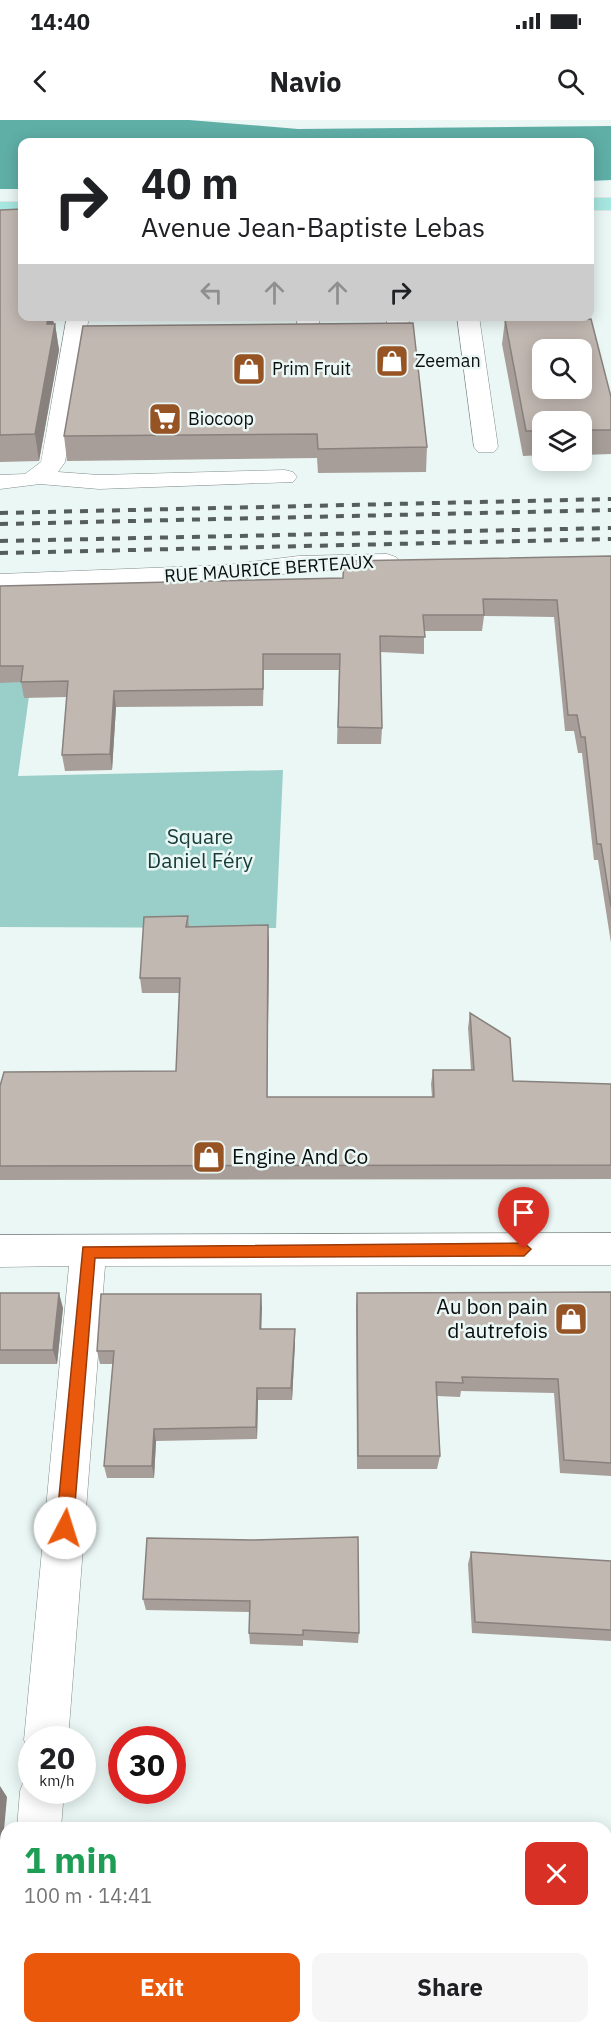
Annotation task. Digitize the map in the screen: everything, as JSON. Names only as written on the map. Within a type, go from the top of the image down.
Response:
[{"type":"main road","points":[[594,204],[611,204]]},
{"type":"main road","points":[[0,208],[18,208]]},
{"type":"main road","points":[[0,221],[18,221]]},
{"type":"street","points":[[38,477],[47,471],[53,462],[77,321]]},
{"type":"street","points":[[308,321],[309,339]]},
{"type":"street","points":[[286,339],[400,337],[398,321]]},
{"type":"street","points":[[469,321],[486,447]]},
{"type":"street","points":[[74,341],[144,340]]},
{"type":"street","points":[[0,482],[38,477],[99,482],[285,477]]},
{"type":"street","name":"RUE MAURICE BERTEAUX","points":[[0,582],[226,573],[299,564],[414,561]]},
{"type":"street","points":[[0,1251],[611,1249]]},
{"type":"street","points":[[47,1726],[88,1252]]},
{"type":"street","points":[[39,1822],[41,1804]]},
{"type":"green space","name":"Square Daniel Féry","points":[[42,602],[18,776],[283,770],[276,928],[0,927],[0,649]]},
{"type":"shaded area","points":[[0,120],[189,120],[298,129],[611,126],[611,180],[594,181],[594,138],[18,138],[18,189],[0,189]]},
{"type":"building","points":[[18,209],[18,321],[47,321],[47,324],[55,324],[35,434],[0,435],[0,210]]},
{"type":"building","points":[[505,321],[592,321],[611,397],[611,430],[592,430],[592,411],[532,411],[532,431],[526,431]]},
{"type":"building","points":[[413,323],[427,447],[318,449],[317,434],[64,436],[83,326]]},
{"type":"building","points":[[611,556],[611,907],[601,844],[597,844],[585,737],[581,737],[577,715],[568,715],[557,600],[483,599],[484,615],[423,615],[425,637],[380,636],[382,728],[338,727],[340,654],[263,654],[263,689],[114,691],[110,754],[62,755],[68,681],[21,682],[23,666],[0,666],[0,586],[343,578],[344,561]]},
{"type":"building","points":[[188,916],[186,927],[268,925],[267,1097],[434,1097],[433,1070],[474,1070],[470,1013],[510,1038],[513,1081],[611,1084],[611,1165],[0,1166],[0,1086],[4,1072],[176,1071],[180,978],[140,978],[144,917]]},
{"type":"building","points":[[611,1292],[611,1463],[564,1460],[558,1379],[462,1377],[463,1383],[436,1382],[440,1456],[358,1456],[357,1293]]},
{"type":"building","points":[[0,1293],[59,1293],[53,1350],[0,1350]]},
{"type":"building","points":[[101,1294],[261,1294],[260,1329],[295,1329],[291,1388],[257,1388],[256,1427],[154,1429],[152,1466],[104,1466],[114,1351],[97,1351]]},
{"type":"building","points":[[358,1537],[359,1633],[303,1630],[303,1635],[249,1633],[250,1601],[143,1599],[147,1538],[252,1540]]},
{"type":"building","points":[[471,1552],[611,1561],[611,1630],[475,1622]]},
{"type":"railway","points":[[0,513],[611,499]]},
{"type":"railway","points":[[0,524],[611,510]]},
{"type":"railway","points":[[0,541],[611,528]]},
{"type":"railway","points":[[0,553],[611,539]]},
{"type":"place","name":"Zeeman","points":[[392,361]]},
{"type":"place","name":"Prim Fruit","points":[[249,369]]},
{"type":"place","name":"Biocoop","points":[[165,419]]},
{"type":"place","name":"Engine And Co","points":[[209,1157]]},
{"type":"place","name":"Au bon pain d'autrefois","points":[[571,1319]]},
{"type":"route","points":[[65,1528],[88,1252],[524,1249]]}]
